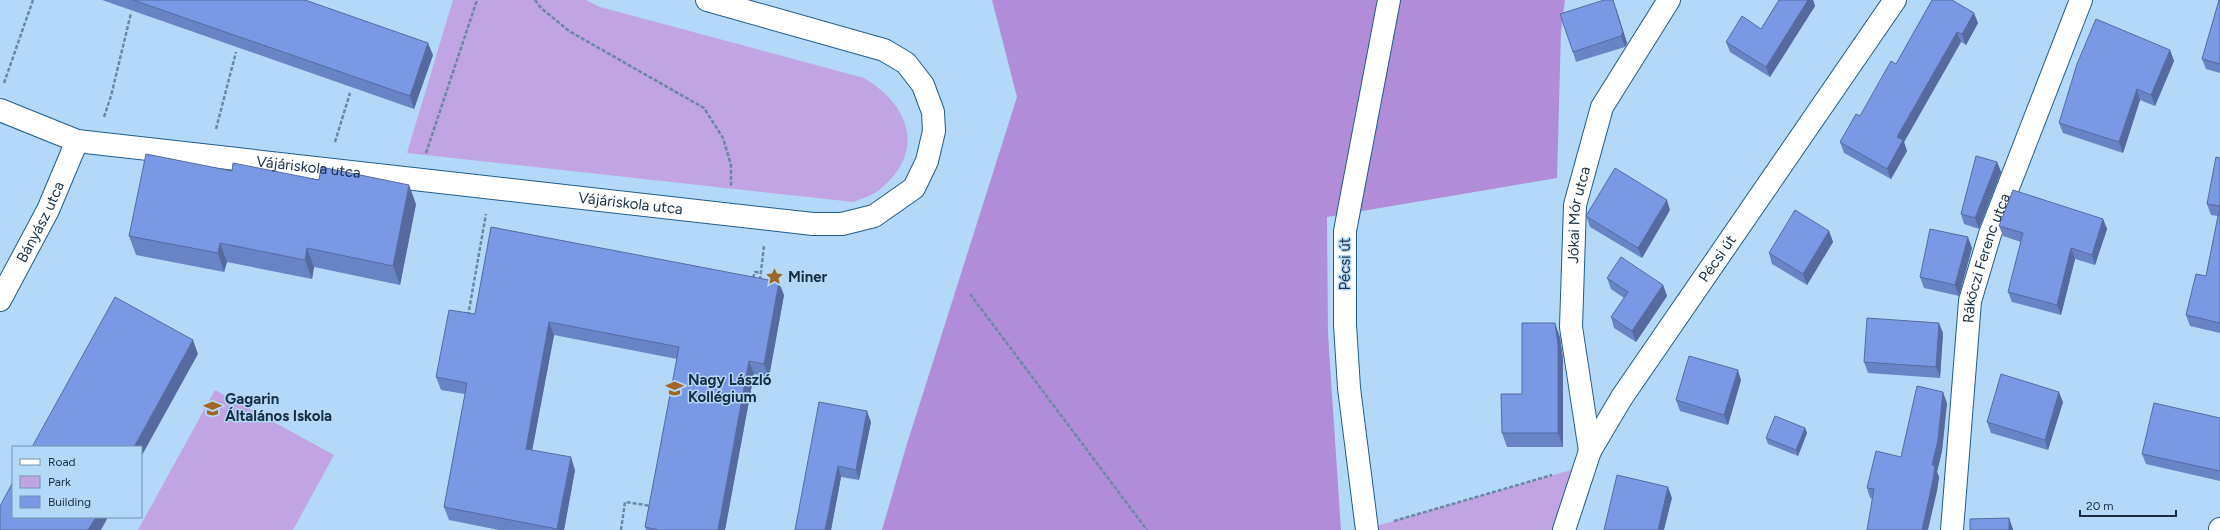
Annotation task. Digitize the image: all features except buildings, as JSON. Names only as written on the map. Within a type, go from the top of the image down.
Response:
[{"type":"street","name":"Vájáriskola utca","points":[[0,110],[86,142],[813,224],[842,224],[874,216],[914,188],[927,161],[934,131],[933,112],[923,85],[906,63],[884,50],[707,0]]},
{"type":"street","name":"Pécsi út","points":[[1366,530],[1349,388],[1346,325],[1345,231],[1389,0]]},
{"type":"street","name":"Jókai Mór utca","points":[[1588,458],[1570,327],[1575,205],[1602,107],[1669,0]]},
{"type":"street","name":"Pécsi út","points":[[1564,530],[1588,458],[1622,397],[1895,0]]},
{"type":"street","name":"Rákóczi Ferenc utca","points":[[1952,530],[1970,301],[1990,234],[2082,0]]},
{"type":"street","name":"Bányász utca","points":[[0,300],[86,142]]},
{"type":"path","points":[[2,87],[33,0]]},
{"type":"path","points":[[418,180],[477,0]]},
{"type":"path","points":[[535,0],[541,8],[569,31],[704,108],[723,138],[731,165],[731,215]]},
{"type":"path","points":[[86,142],[111,96],[131,13]]},
{"type":"path","points":[[209,156],[236,52]]},
{"type":"path","points":[[326,169],[350,94]]},
{"type":"path","points":[[468,317],[491,188]]},
{"type":"path","points":[[746,277],[754,278],[755,272],[761,274],[759,286]]},
{"type":"path","points":[[970,294],[1147,530]]},
{"type":"path","points":[[1366,530],[1588,458]]},
{"type":"path","points":[[621,530],[626,502],[652,506]]},
{"type":"green space","points":[[453,0],[586,0],[600,7],[864,78],[880,89],[893,102],[902,116],[907,131],[907,146],[903,161],[894,176],[879,190],[854,202],[407,153]]},
{"type":"green space","points":[[215,390],[334,455],[293,530],[138,530]]},
{"type":"green space","points":[[1585,466],[1565,530],[1366,529]]},
{"type":"shaded area","points":[[992,0],[1565,0],[1561,31],[1557,178],[1327,217],[1328,334],[1341,530],[882,530],[906,447],[1017,97]]},
{"type":"place","name":"Miner","points":[[775,277]]},
{"type":"place","name":"Nagy László Kollégium","points":[[675,389]]},
{"type":"place","name":"Gagarin Általános Iskola","points":[[212,408]]}]
